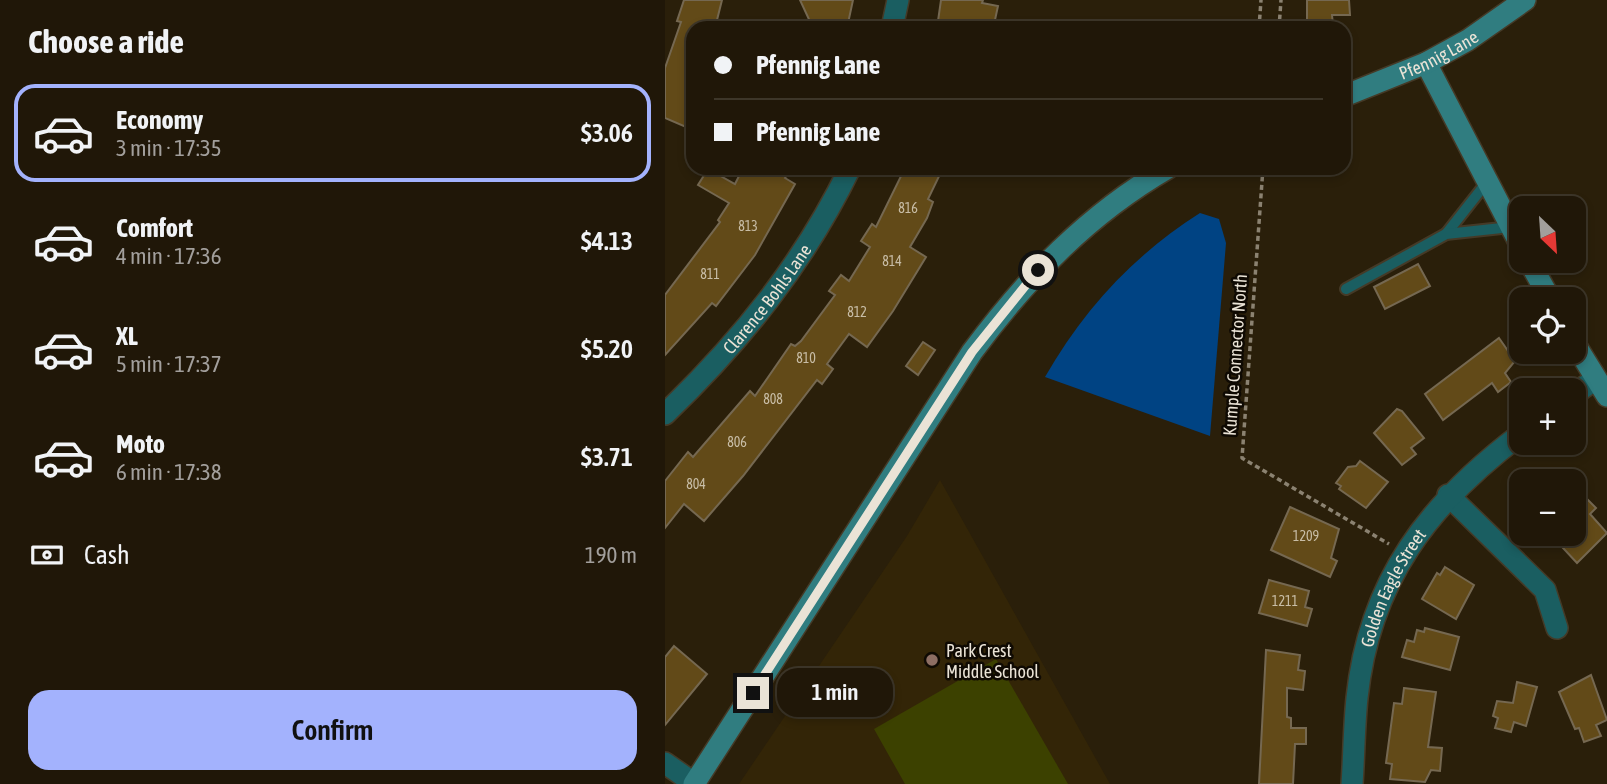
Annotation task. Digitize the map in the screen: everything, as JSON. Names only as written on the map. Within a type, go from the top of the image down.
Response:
[{"type":"street","points":[[894,21],[898,0]]},
{"type":"street","name":"Pfennig Lane","points":[[1351,93],[1426,63],[1468,40],[1525,0]]},
{"type":"street","points":[[1426,63],[1509,223]]},
{"type":"street","name":"Clarence Bohls Lane","points":[[665,414],[758,317],[810,243],[846,175]]},
{"type":"street","points":[[665,763],[694,784],[965,363],[1004,309],[1077,231],[1158,175]]},
{"type":"street","points":[[1586,363],[1601,388]]},
{"type":"street","name":"Golden Eagle Street","points":[[1352,784],[1357,698],[1373,622],[1405,551],[1448,495],[1509,445]]},
{"type":"street","points":[[1448,495],[1545,590],[1557,628]]},
{"type":"lane","points":[[1346,289],[1446,234],[1487,182]]},
{"type":"lane","points":[[1446,234],[1509,236]]},
{"type":"path","points":[[1260,21],[1261,0]]},
{"type":"path","points":[[1279,21],[1280,0]]},
{"type":"path","name":"Kumple Connector North","points":[[1262,175],[1242,458],[1390,542]]},
{"type":"shaded area","name":"Park Crest Middle School","points":[[940,480],[1110,784],[739,784],[907,536]]},
{"type":"green space","points":[[996,659],[1068,784],[905,784],[874,729]]},
{"type":"water","points":[[1200,213],[1219,219],[1226,243],[1210,436],[1045,377],[1076,329],[1112,285],[1153,247]]},
{"type":"building","points":[[684,0],[722,0],[717,21],[686,21],[686,127],[665,118],[665,68],[681,22],[677,21]]},
{"type":"building","points":[[800,0],[853,0],[848,21],[810,21]]},
{"type":"building","points":[[941,0],[983,0],[982,3],[998,6],[994,21],[938,21]]},
{"type":"building","points":[[1307,0],[1349,0],[1350,15],[1332,15],[1333,21],[1307,21]]},
{"type":"building","points":[[704,175],[719,175],[735,184],[740,175],[787,175],[785,178],[795,184],[755,255],[716,306],[712,303],[665,355],[665,295],[720,222],[718,220],[729,203],[698,185]]},
{"type":"building","points":[[902,175],[940,175],[928,199],[933,202],[927,218],[910,247],[926,257],[867,347],[849,334],[827,364],[833,369],[822,384],[817,380],[743,476],[704,521],[684,504],[665,528],[665,481],[688,452],[693,457],[750,391],[755,396],[791,344],[795,346],[801,341],[835,295],[829,291],[841,275],[849,281],[870,247],[861,241],[872,224],[876,227]]},
{"type":"building","points":[[1418,264],[1430,286],[1385,309],[1374,287]]},
{"type":"building","points":[[1499,338],[1509,352],[1509,364],[1512,364],[1505,373],[1509,384],[1498,392],[1492,383],[1443,420],[1425,394]]},
{"type":"building","points":[[923,342],[935,350],[918,375],[906,366]]},
{"type":"building","points":[[1397,409],[1402,411],[1424,438],[1411,448],[1416,454],[1402,465],[1374,433]]},
{"type":"building","points":[[1360,461],[1388,482],[1366,508],[1339,489],[1341,486],[1336,483],[1348,467],[1356,466]]},
{"type":"building","points":[[1586,498],[1596,508],[1590,514],[1607,533],[1577,563],[1561,546],[1586,546]]},
{"type":"building","points":[[1290,507],[1339,529],[1331,558],[1337,561],[1330,577],[1271,550]]},
{"type":"building","points":[[1445,567],[1474,585],[1456,619],[1422,599],[1437,573],[1440,575]]},
{"type":"building","points":[[1269,580],[1309,591],[1305,607],[1312,609],[1307,626],[1259,613]]},
{"type":"building","points":[[1425,628],[1459,637],[1450,670],[1402,657],[1407,640],[1414,642],[1417,630],[1424,632]]},
{"type":"building","points":[[674,646],[707,674],[665,725],[665,657]]},
{"type":"building","points":[[1266,650],[1300,655],[1298,670],[1305,671],[1303,690],[1287,688],[1287,717],[1291,718],[1291,728],[1306,728],[1306,744],[1295,744],[1293,784],[1259,784]]},
{"type":"building","points":[[1591,675],[1607,720],[1596,725],[1601,736],[1584,742],[1579,728],[1575,729],[1559,692]]},
{"type":"building","points":[[1517,682],[1537,687],[1526,726],[1514,722],[1511,732],[1495,728],[1498,718],[1493,716],[1497,701],[1513,703]]},
{"type":"building","points":[[1404,688],[1436,692],[1428,747],[1442,748],[1440,771],[1431,770],[1425,782],[1390,779],[1392,764],[1386,763],[1394,703],[1402,704]]},
{"type":"place","name":"Park Crest Middle School","points":[[932,660]]},
{"type":"route","points":[[753,693],[972,352],[1038,270]]}]
